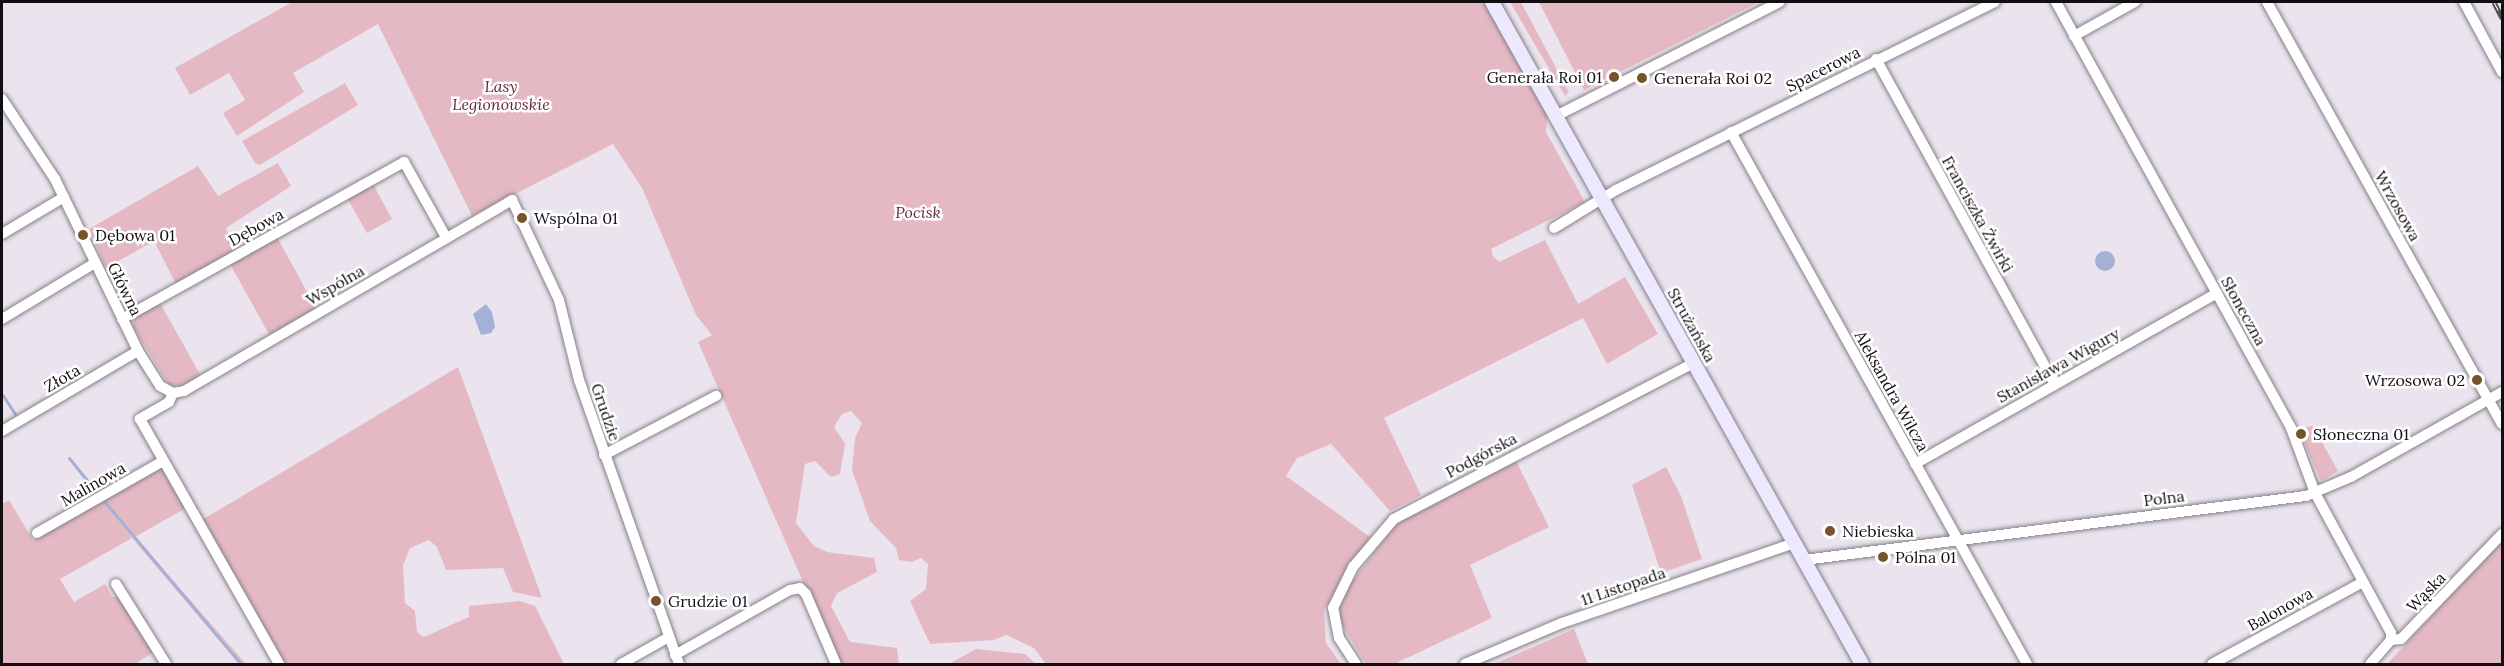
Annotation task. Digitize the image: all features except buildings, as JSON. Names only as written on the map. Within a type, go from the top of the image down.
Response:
[{"type":"main road","name":"Strużańska","points":[[1492,2],[1862,664]]},
{"type":"street","points":[[1556,116],[1780,2]]},
{"type":"street","name":"Spacerowa","points":[[1554,228],[1602,197],[1876,59],[1995,2]]},
{"type":"street","name":"Słoneczna","points":[[2056,2],[2295,435],[2315,493],[2391,633],[2391,640]]},
{"type":"street","points":[[2074,36],[2135,2]]},
{"type":"street","name":"Wrzosowa","points":[[2267,2],[2502,424]]},
{"type":"street","points":[[2464,2],[2502,72]]},
{"type":"street","name":"Franciszka Żwirki","points":[[1876,59],[2054,383]]},
{"type":"street","name":"Główna","points":[[3,105],[64,197],[138,351],[159,386],[173,393]]},
{"type":"street","name":"Aleksandra Wilcza","points":[[1731,132],[2026,664]]},
{"type":"street","name":"Dębowa","points":[[122,319],[404,162],[446,237]]},
{"type":"street","points":[[2,234],[64,197]]},
{"type":"street","name":"Wspólna","points":[[173,393],[184,391],[512,200]]},
{"type":"street","name":"Grudzie","points":[[512,200],[559,300],[579,380],[677,660]]},
{"type":"street","points":[[2,319],[95,263]]},
{"type":"street","name":"Stanisława Wigury","points":[[1915,464],[2054,383],[2217,293]]},
{"type":"street","name":"Złota","points":[[2,431],[138,351]]},
{"type":"street","name":"Podgórska","points":[[1356,664],[1334,624],[1333,608],[1342,586],[1394,519],[1694,363]]},
{"type":"street","name":"Polna","points":[[1804,560],[2315,493],[2502,392]]},
{"type":"street","points":[[173,393],[169,402],[140,419],[279,664]]},
{"type":"street","points":[[604,454],[716,396]]},
{"type":"street","name":"Malinowa","points":[[36,533],[163,461]]},
{"type":"street","name":"Wąska","points":[[2370,664],[2391,640],[2402,639],[2502,534]]},
{"type":"street","name":"11 Listopada","points":[[1465,664],[1562,622],[1794,543]]},
{"type":"street","name":"Balonowa","points":[[2212,664],[2363,582]]},
{"type":"street","points":[[116,584],[166,664]]},
{"type":"street","points":[[677,660],[790,590],[800,588],[806,594],[836,664]]},
{"type":"street","points":[[621,664],[669,636]]},
{"type":"green space","points":[[292,2],[1486,2],[1548,113],[1546,132],[1585,202],[1491,249],[1493,256],[1499,262],[1545,240],[1578,304],[1625,277],[1658,334],[1607,364],[1583,318],[1384,418],[1421,495],[1390,511],[1331,444],[1297,458],[1286,476],[1370,537],[1324,610],[1326,643],[1341,664],[1046,664],[1034,648],[1006,635],[994,640],[930,644],[910,601],[926,589],[928,564],[921,558],[912,562],[899,560],[896,548],[870,521],[852,470],[855,438],[862,423],[851,411],[842,414],[834,427],[845,444],[840,474],[831,477],[815,461],[805,464],[796,523],[814,546],[827,552],[874,558],[877,572],[837,593],[831,606],[850,642],[897,648],[899,664],[839,664],[698,342],[712,335],[696,315],[642,188],[613,144],[472,216],[378,24],[293,73],[304,92],[237,136],[223,113],[245,100],[229,73],[190,95],[175,68]]},
{"type":"green space","points":[[1510,2],[1521,2],[1569,92],[1565,96]]},
{"type":"green space","points":[[1539,2],[1759,2],[1584,90]]},
{"type":"green space","points":[[345,83],[358,105],[260,165],[255,163],[242,141]]},
{"type":"green space","points":[[278,163],[291,186],[226,228],[235,251],[176,284],[154,241],[106,268],[89,229],[198,166],[218,196]]},
{"type":"green space","points":[[373,184],[392,219],[367,233],[347,198]]},
{"type":"green space","points":[[277,237],[316,308],[270,336],[230,264]]},
{"type":"green space","points":[[160,303],[201,376],[185,386],[169,385],[133,327],[135,316]]},
{"type":"green space","points":[[458,367],[542,598],[513,592],[503,568],[446,570],[437,547],[429,540],[410,548],[403,565],[405,603],[415,611],[417,632],[424,637],[469,617],[469,606],[520,601],[535,606],[564,664],[285,664],[202,520]]},
{"type":"green space","points":[[2313,426],[2338,471],[2321,481],[2298,428]]},
{"type":"green space","points":[[1515,459],[1549,527],[1470,565],[1492,618],[1394,664],[1366,664],[1336,615],[1345,591],[1398,521]]},
{"type":"green space","points":[[162,466],[186,508],[135,537],[246,664],[239,664],[132,538],[60,579],[74,602],[105,584],[112,597],[120,597],[154,652],[135,664],[2,664],[2,504],[9,500],[33,540]]},
{"type":"green space","points":[[1666,467],[1681,496],[1702,559],[1661,573],[1632,485]]},
{"type":"green space","points":[[2502,541],[2502,664],[2387,664],[2496,547]]},
{"type":"green space","points":[[1574,629],[1588,664],[1494,664]]},
{"type":"green space","points":[[976,649],[1025,654],[1036,664],[949,664]]},
{"type":"water","points":[[2105,251],[2112,254],[2115,261],[2112,268],[2105,271],[2098,268],[2095,261],[2098,254]]},
{"type":"water","points":[[486,304],[492,312],[495,327],[491,333],[481,335],[473,314]]},
{"type":"waterway","points":[[2,394],[15,414]]},
{"type":"waterway","points":[[69,458],[98,494]]},
{"type":"waterway","points":[[105,502],[241,664]]},
{"type":"railway","points":[[2494,2],[2502,18]]},
{"type":"place","name":"Generała Roi 01","points":[[1614,77]]},
{"type":"place","name":"Generała Roi 02","points":[[1642,78]]},
{"type":"place","name":"Wspólna 01","points":[[522,218]]},
{"type":"place","name":"Dębowa 01","points":[[83,235]]},
{"type":"place","name":"Wrzosowa 02","points":[[2477,380]]},
{"type":"place","name":"Słoneczna 01","points":[[2301,434]]},
{"type":"place","name":"Niebieska","points":[[1830,531]]},
{"type":"place","name":"Polna 01","points":[[1883,557]]},
{"type":"place","name":"Grudzie 01","points":[[656,601]]},
{"type":"park label","name":"Lasy Legionowskie","points":[[501,95]]},
{"type":"park label","name":"Pocisk","points":[[918,212]]}]
